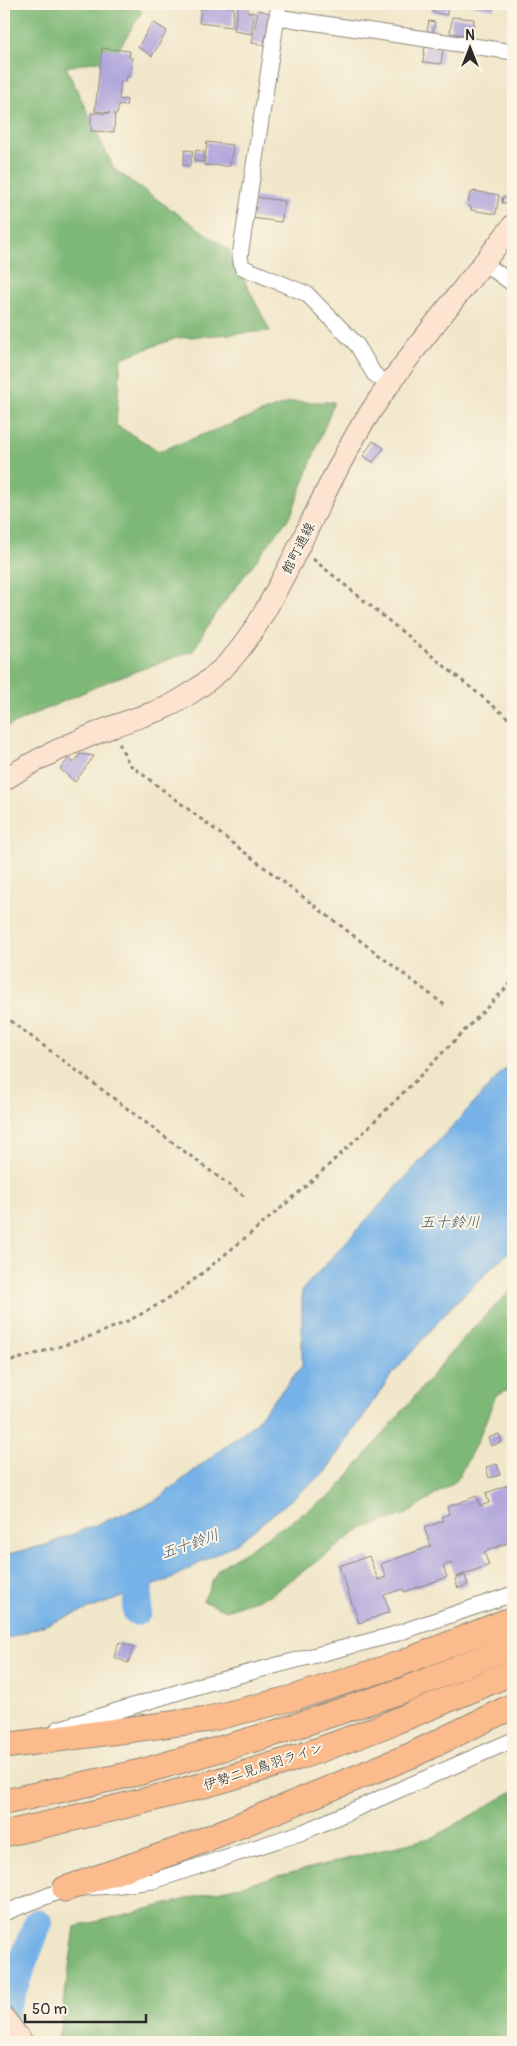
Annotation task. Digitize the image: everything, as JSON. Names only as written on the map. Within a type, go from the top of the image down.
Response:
[{"type":"main road","name":"館町通線","points":[[4,780],[30,762],[111,727],[163,709],[225,666],[249,637],[275,594],[360,428],[389,385],[513,225]]},
{"type":"main road","points":[[4,1745],[218,1717],[320,1690],[402,1663],[505,1622],[513,1622]]},
{"type":"main road","name":"伊勢二見鳥羽ライン","points":[[4,1802],[141,1772],[276,1733],[407,1689],[513,1645]]},
{"type":"main road","name":"伊勢二見鳥羽ライン","points":[[4,1834],[151,1800],[285,1762],[414,1714],[513,1672]]},
{"type":"main road","points":[[65,1889],[184,1848],[412,1754],[513,1706]]},
{"type":"main road","points":[[4,2018],[22,2042]]},
{"type":"street","points":[[389,385],[374,374],[357,345],[307,294],[242,267],[240,256],[278,10],[513,52]]},
{"type":"street","points":[[484,263],[513,284]]},
{"type":"street","points":[[4,1745],[205,1684],[389,1636],[513,1594]]},
{"type":"street","points":[[4,1913],[65,1889],[153,1881],[304,1832],[513,1740]]},
{"type":"path","points":[[298,548],[359,595],[513,722]]},
{"type":"path","points":[[111,727],[129,764],[447,1007]]},
{"type":"path","points":[[4,1364],[86,1339],[152,1308],[193,1280],[282,1208],[414,1082],[513,981]]},
{"type":"path","points":[[4,1016],[245,1197]]},
{"type":"green space","points":[[4,4],[131,4],[142,12],[113,58],[66,67],[114,169],[229,250],[270,331],[177,338],[121,358],[116,425],[159,451],[290,402],[334,402],[291,515],[215,614],[193,651],[111,680],[4,728]]},
{"type":"green space","points":[[513,1288],[513,1387],[496,1395],[478,1440],[457,1480],[407,1514],[361,1529],[272,1594],[226,1610],[203,1601],[219,1568],[333,1494],[466,1335]]},
{"type":"green space","points":[[513,1791],[513,2042],[58,2042],[75,1927],[434,1837]]},
{"type":"water","name":"五十鈴川","points":[[513,1060],[513,1248],[452,1306],[390,1377],[325,1472],[240,1541],[171,1579],[4,1640],[4,1555],[46,1545],[155,1501],[255,1423],[302,1366],[302,1290]]},
{"type":"building","points":[[207,4],[234,7],[232,27],[199,23],[201,8],[207,9]]},
{"type":"building","points":[[433,4],[448,4],[447,15],[432,12]]},
{"type":"building","points":[[466,4],[494,4],[494,9]]},
{"type":"building","points":[[238,6],[248,7],[248,12],[255,13],[251,34],[234,31]]},
{"type":"building","points":[[258,10],[270,13],[264,45],[252,43]]},
{"type":"building","points":[[452,17],[474,19],[472,36],[450,33]]},
{"type":"building","points":[[429,21],[435,22],[433,32],[427,31]]},
{"type":"building","points":[[153,22],[167,31],[152,56],[138,47]]},
{"type":"building","points":[[425,46],[443,48],[441,64],[423,62]]},
{"type":"building","points":[[102,48],[130,51],[129,58],[132,58],[130,77],[127,76],[126,82],[121,81],[119,99],[127,100],[126,106],[119,105],[117,114],[115,113],[114,132],[91,131],[91,113],[110,113],[95,111]]},
{"type":"building","points":[[207,142],[233,145],[230,166],[204,165]]},
{"type":"building","points":[[185,150],[193,151],[190,166],[183,165]]},
{"type":"building","points":[[196,150],[204,152],[203,162],[194,161]]},
{"type":"building","points":[[473,191],[499,195],[496,214],[471,210],[471,207],[468,206],[470,193],[473,193]]},
{"type":"building","points":[[255,197],[285,201],[281,222],[252,218]]},
{"type":"building","points":[[503,197],[507,197],[507,203],[502,203]]},
{"type":"building","points":[[373,441],[384,448],[373,462],[363,456]]},
{"type":"building","points":[[80,754],[94,756],[75,782],[60,769],[69,758],[74,763]]},
{"type":"building","points":[[499,1434],[502,1442],[491,1446],[488,1438]]},
{"type":"building","points":[[497,1464],[500,1475],[489,1478],[486,1467]]},
{"type":"building","points":[[513,1483],[513,1541],[484,1552],[489,1565],[456,1577],[451,1563],[443,1566],[447,1577],[404,1592],[403,1589],[384,1595],[390,1612],[359,1623],[339,1566],[369,1556],[378,1580],[386,1577],[381,1564],[431,1546],[424,1528],[443,1521],[441,1517],[449,1514],[447,1507],[477,1496],[480,1506],[489,1503],[486,1493]]},
{"type":"building","points":[[465,1575],[468,1585],[458,1588],[455,1579]]},
{"type":"building","points":[[119,1642],[134,1647],[128,1663],[114,1657]]},
{"type":"waterway","points":[[137,1611],[140,1561]]},
{"type":"waterway","points":[[4,2011],[38,1923]]}]
